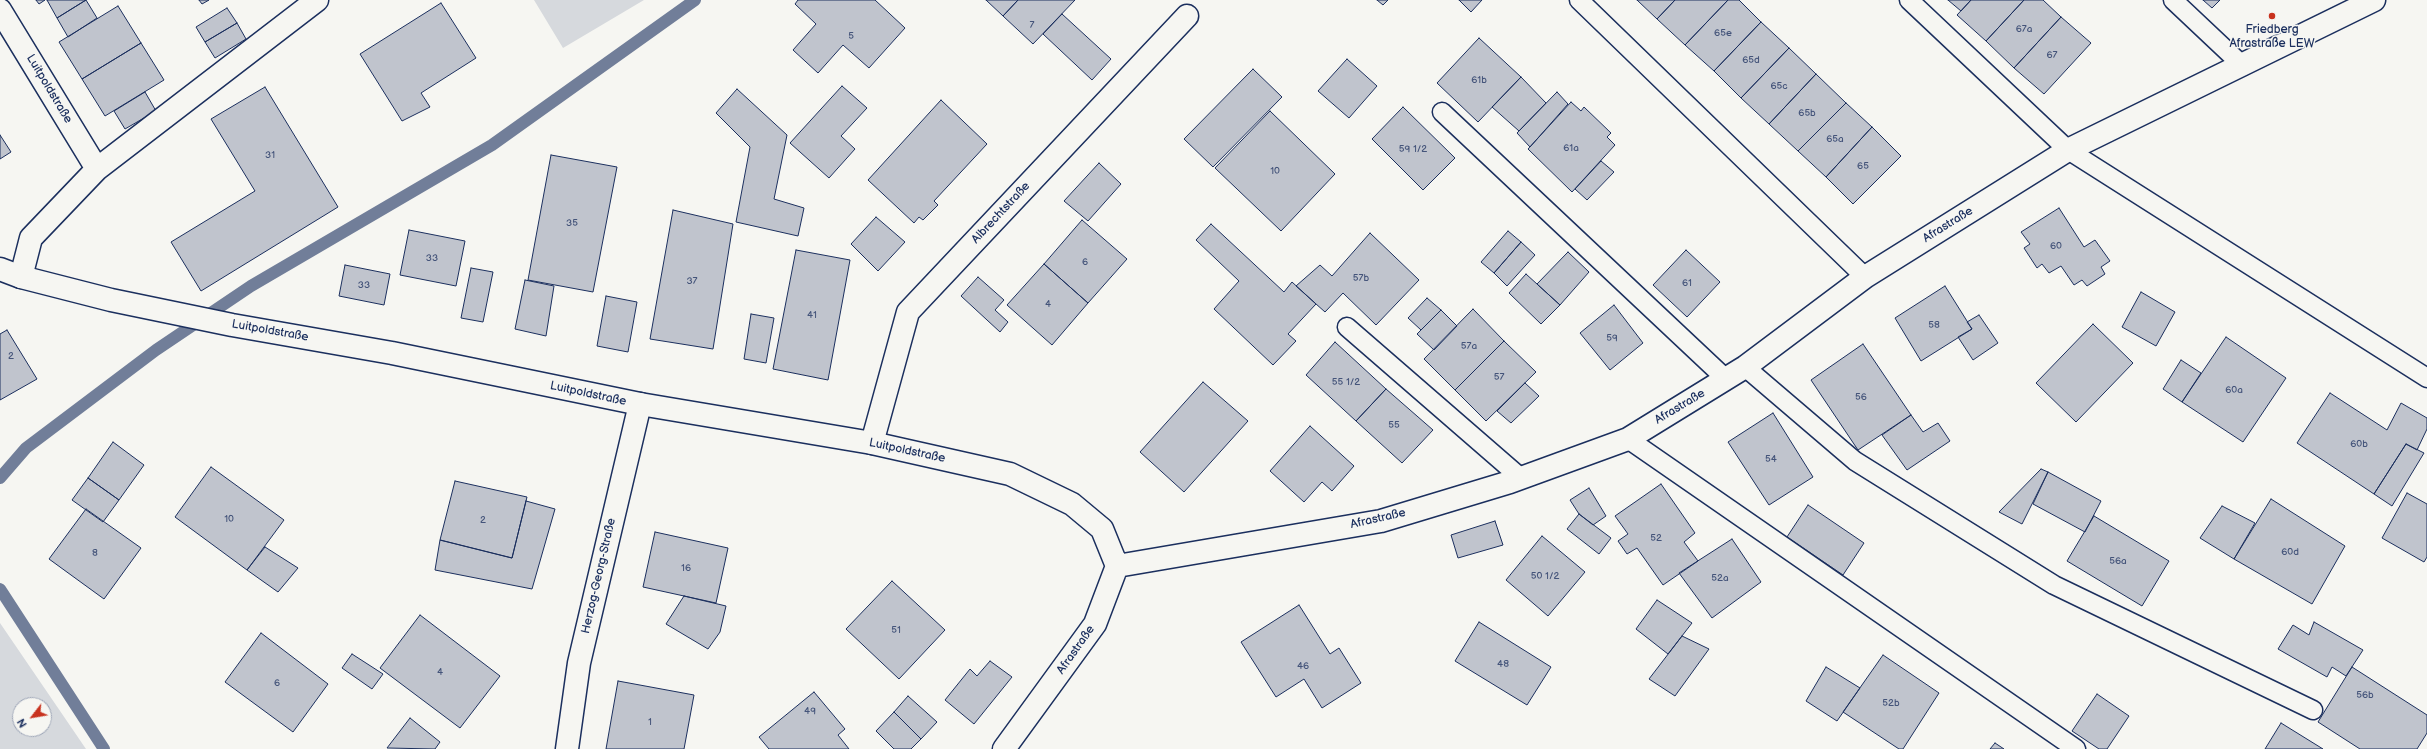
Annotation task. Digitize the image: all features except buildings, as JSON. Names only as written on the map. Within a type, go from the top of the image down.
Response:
[{"type":"street","points":[[21,277],[31,238],[97,169],[317,0]]},
{"type":"street","name":"Afrastraße","points":[[1004,749],[1095,624],[1117,566],[1381,521],[1520,478],[1628,439],[1745,367],[1865,277],[2068,150],[2243,66],[2374,0]]},
{"type":"street","name":"Luitpoldstraße","points":[[0,10],[97,169]]},
{"type":"street","name":"Albrechtstraße","points":[[872,442],[908,312],[1187,16]]},
{"type":"street","name":"Luitpoldstraße","points":[[0,269],[21,277],[111,300],[232,325],[392,353],[640,404],[872,442],[1010,474],[1072,504],[1102,529],[1117,566]]},
{"type":"street","name":"Herzog-Georg-Straße","points":[[567,749],[579,663],[640,404]]},
{"type":"lane","points":[[1579,0],[1865,277]]},
{"type":"lane","points":[[1910,0],[2068,150],[2427,378]]},
{"type":"lane","points":[[2174,0],[2243,66]]},
{"type":"lane","points":[[1442,112],[1726,379]]},
{"type":"lane","points":[[1347,327],[1520,478]]},
{"type":"lane","points":[[1745,367],[1855,461],[2054,585],[2313,710]]},
{"type":"lane","points":[[1628,439],[2076,749]]},
{"type":"shaded area","points":[[534,0],[644,0],[563,48]]},
{"type":"shaded area","points":[[0,623],[51,697],[12,697],[12,737],[52,737],[52,699],[86,749],[0,749]]},
{"type":"waterway","points":[[0,478],[26,448],[156,350],[251,286],[492,145],[695,0]]},
{"type":"waterway","points":[[0,589],[104,749]]},
{"type":"place","name":"Friedberg Afrastraße LEW","points":[[2272,16]]}]
